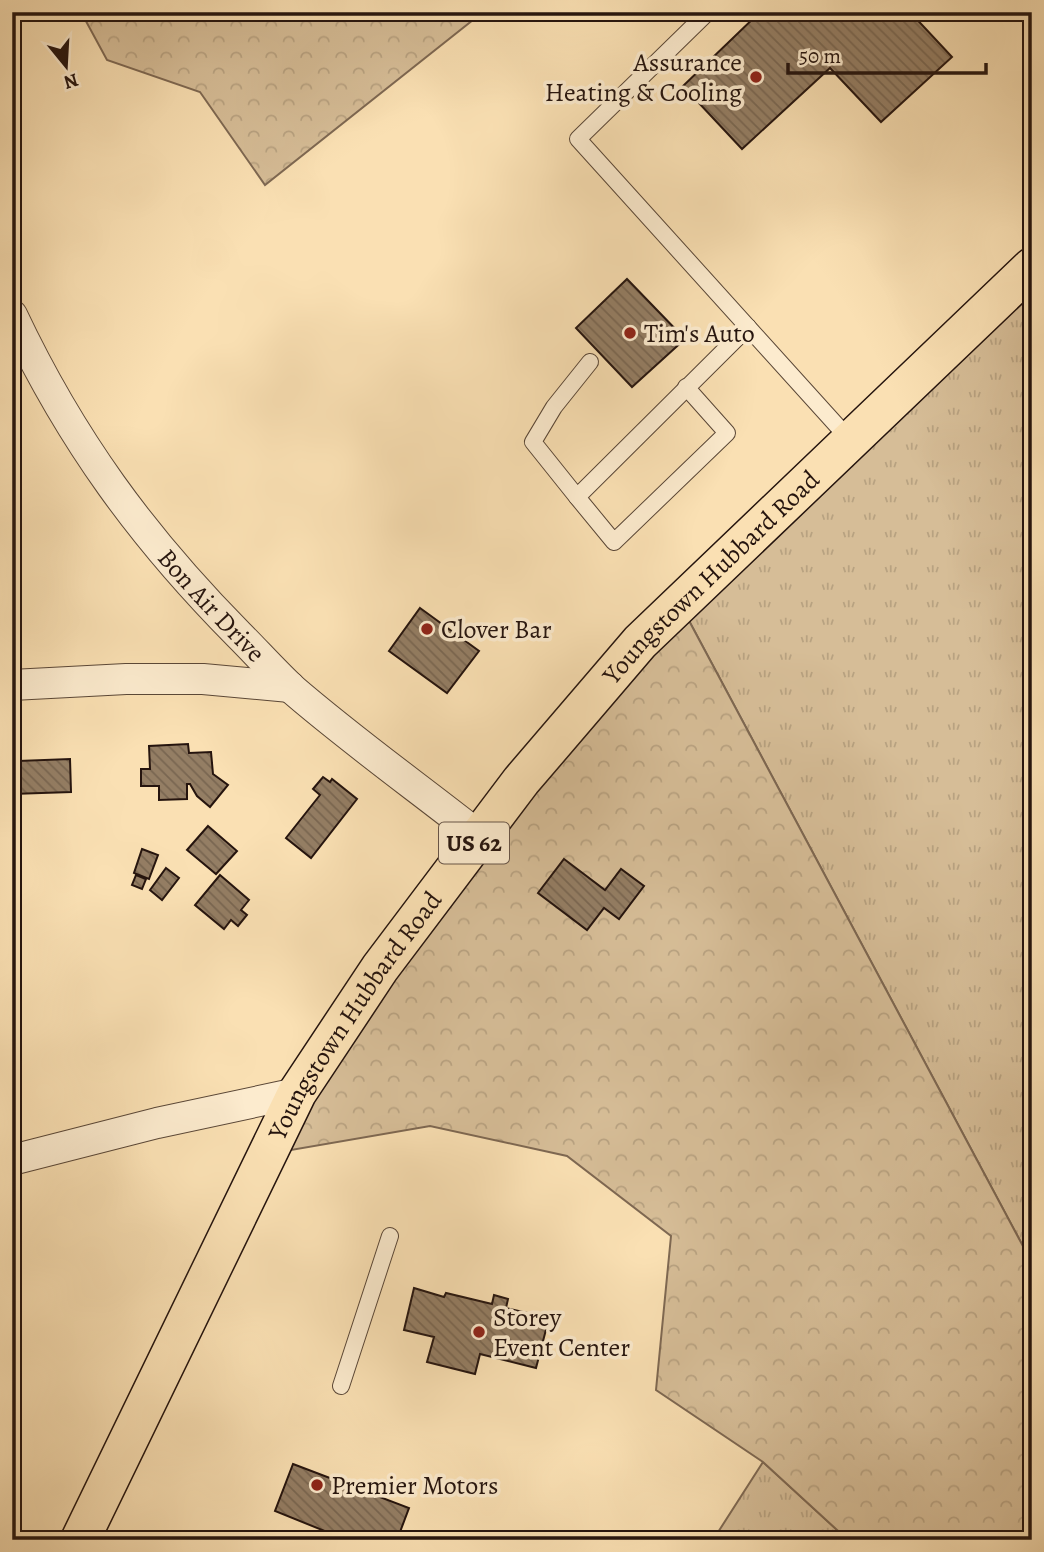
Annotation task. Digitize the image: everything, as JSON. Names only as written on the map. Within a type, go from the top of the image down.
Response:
[{"type":"main road","name":"Youngstown Hubbard Road","points":[[80,1540],[297,1093],[380,968],[537,762],[640,642],[1032,267]]},
{"type":"street","name":"Bon Air Drive","points":[[12,315],[33,359],[87,455],[136,522],[202,597],[290,687],[479,836]]},
{"type":"street","points":[[12,685],[126,679],[203,679],[290,687]]},
{"type":"street","points":[[12,1160],[157,1123],[297,1093]]},
{"type":"lane","points":[[708,12],[578,139],[850,440]]},
{"type":"lane","points":[[578,497],[748,327]]},
{"type":"lane","points":[[590,362],[554,407],[533,442],[614,542],[727,433],[686,387]]},
{"type":"lane","points":[[341,1386],[390,1236]]},
{"type":"green space","points":[[81,12],[483,12],[265,185],[200,92],[107,60]]},
{"type":"green space","points":[[1021,277],[1032,295],[1032,1263],[679,602]]},
{"type":"green space","points":[[679,602],[1032,1263],[1032,1540],[848,1540],[763,1462],[656,1390],[671,1236],[567,1156],[430,1126],[268,1154],[297,1093]]},
{"type":"green space","points":[[763,1462],[848,1540],[713,1540]]},
{"type":"building","name":"Assurance Heating & Cooling","points":[[760,12],[910,12],[952,57],[881,122],[830,68],[742,149],[683,86]]},
{"type":"building","name":"Tim's Auto","points":[[627,279],[685,339],[632,387],[576,328]]},
{"type":"building","name":"Clover Bar","points":[[420,608],[479,651],[447,693],[389,651]]},
{"type":"building","points":[[188,744],[189,753],[211,752],[213,774],[228,785],[210,807],[197,796],[190,784],[187,784],[187,799],[159,800],[159,786],[141,786],[141,769],[150,769],[149,746]]},
{"type":"building","points":[[12,753],[17,753],[18,761],[70,759],[71,792],[12,794]]},
{"type":"building","points":[[323,777],[330,782],[332,779],[357,799],[311,858],[286,838],[320,795],[313,789]]},
{"type":"building","points":[[208,826],[237,851],[216,874],[187,850]]},
{"type":"building","points":[[142,849],[158,855],[149,879],[134,873]]},
{"type":"building","points":[[564,859],[605,890],[621,869],[644,886],[619,919],[604,908],[587,930],[538,893]]},
{"type":"building","points":[[166,868],[179,878],[162,900],[150,890]]},
{"type":"building","points":[[136,875],[146,879],[142,889],[132,885]]},
{"type":"building","points":[[220,875],[249,900],[241,910],[247,915],[238,926],[231,920],[224,929],[195,905]]},
{"type":"building","name":"Storey Event Center","points":[[414,1288],[444,1297],[446,1293],[492,1304],[494,1295],[508,1299],[506,1308],[549,1318],[536,1368],[480,1354],[475,1374],[427,1362],[434,1337],[404,1330]]},
{"type":"building","name":"Premier Motors","points":[[293,1464],[409,1508],[397,1540],[347,1540],[275,1511]]},
{"type":"place","name":"Assurance Heating & Cooling","points":[[756,77]]},
{"type":"place","name":"Tim's Auto","points":[[630,333]]},
{"type":"place","name":"Clover Bar","points":[[427,629]]},
{"type":"place","name":"Storey Event Center","points":[[479,1332]]},
{"type":"place","name":"Premier Motors","points":[[317,1485]]}]
